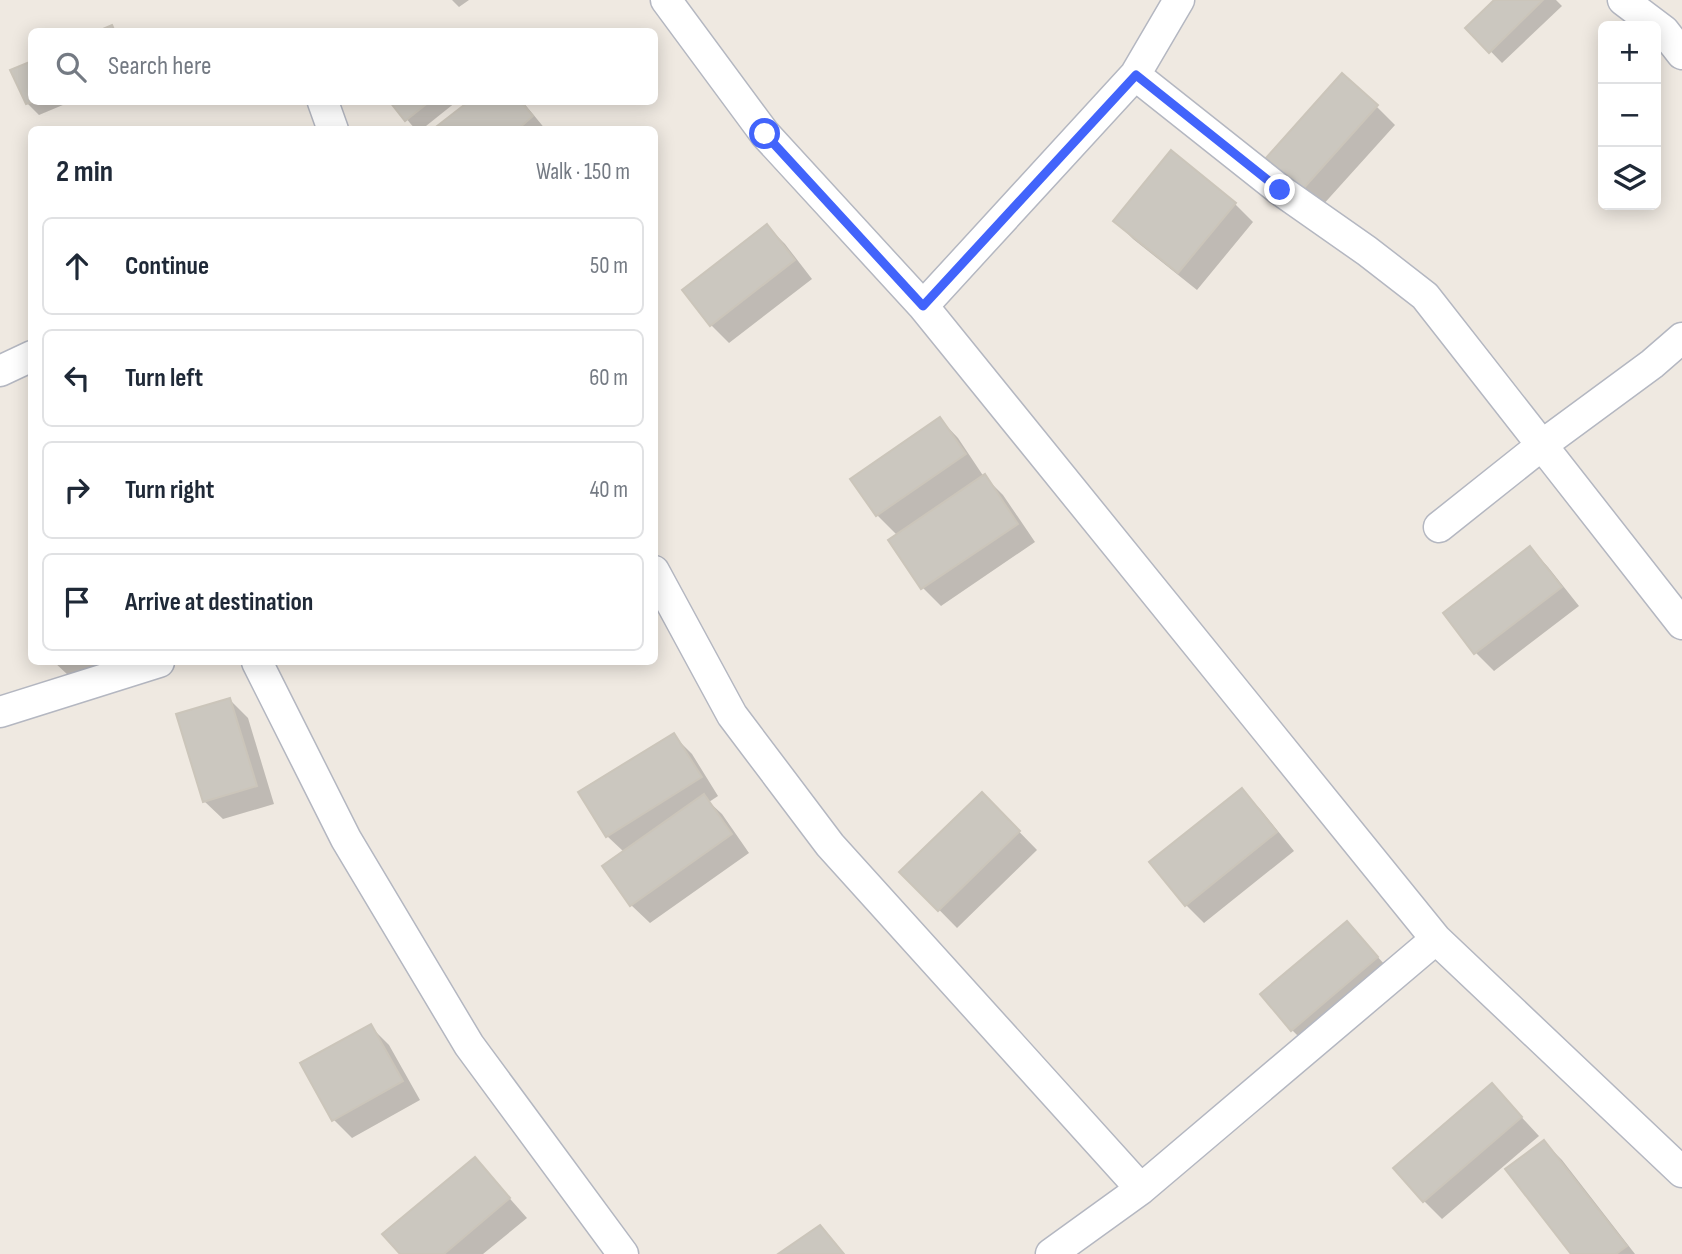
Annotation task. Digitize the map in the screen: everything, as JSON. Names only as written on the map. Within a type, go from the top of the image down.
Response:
[{"type":"street","points":[[666,0],[765,134],[923,306],[1436,939],[1682,1172]]},
{"type":"street","points":[[923,306],[1136,75],[1179,0]]},
{"type":"street","points":[[1623,0],[1664,31],[1682,54]]},
{"type":"street","points":[[1136,75],[1280,190],[1425,296],[1682,624]]},
{"type":"street","points":[[324,105],[332,126]]},
{"type":"street","points":[[1439,527],[1542,445],[1652,364],[1682,338]]},
{"type":"street","points":[[0,371],[28,358]]},
{"type":"street","points":[[658,578],[732,715],[830,845],[1141,1189]]},
{"type":"street","points":[[0,712],[149,665]]},
{"type":"street","points":[[259,665],[346,839],[469,1045],[624,1254]]},
{"type":"street","points":[[1051,1254],[1141,1189],[1436,939]]},
{"type":"building","points":[[1494,0],[1543,0],[1489,53],[1465,28]]},
{"type":"building","points":[[28,63],[28,103],[26,104],[10,70]]},
{"type":"building","points":[[1342,73],[1378,105],[1302,190],[1266,158]]},
{"type":"building","points":[[392,105],[425,105],[405,121]]},
{"type":"building","points":[[464,105],[524,105],[533,116],[522,126],[437,126]]},
{"type":"building","points":[[1171,150],[1236,203],[1178,273],[1113,221]]},
{"type":"building","points":[[767,224],[795,260],[710,326],[682,290]]},
{"type":"building","points":[[940,417],[966,454],[876,516],[850,479]]},
{"type":"building","points":[[985,474],[1018,524],[921,589],[888,540]]},
{"type":"building","points":[[1530,546],[1562,587],[1474,654],[1443,613]]},
{"type":"building","points":[[230,698],[257,786],[203,802],[176,714]]},
{"type":"building","points":[[674,733],[702,777],[606,837],[578,792]]},
{"type":"building","points":[[1242,788],[1277,832],[1185,906],[1149,862]]},
{"type":"building","points":[[982,792],[1020,831],[938,911],[899,872]]},
{"type":"building","points":[[704,794],[732,834],[630,906],[602,866]]},
{"type":"building","points":[[1347,921],[1378,957],[1291,1031],[1260,994]]},
{"type":"building","points":[[371,1024],[403,1081],[332,1121],[300,1063]]},
{"type":"building","points":[[1492,1083],[1522,1117],[1423,1202],[1393,1168]]},
{"type":"building","points":[[1544,1140],[1627,1246],[1616,1254],[1571,1254],[1505,1169]]},
{"type":"building","points":[[475,1157],[510,1198],[444,1254],[400,1254],[382,1234]]},
{"type":"building","points":[[820,1225],[844,1254],[778,1254]]},
{"type":"route","points":[[765,134],[923,306],[1136,75],[1280,190]]}]
